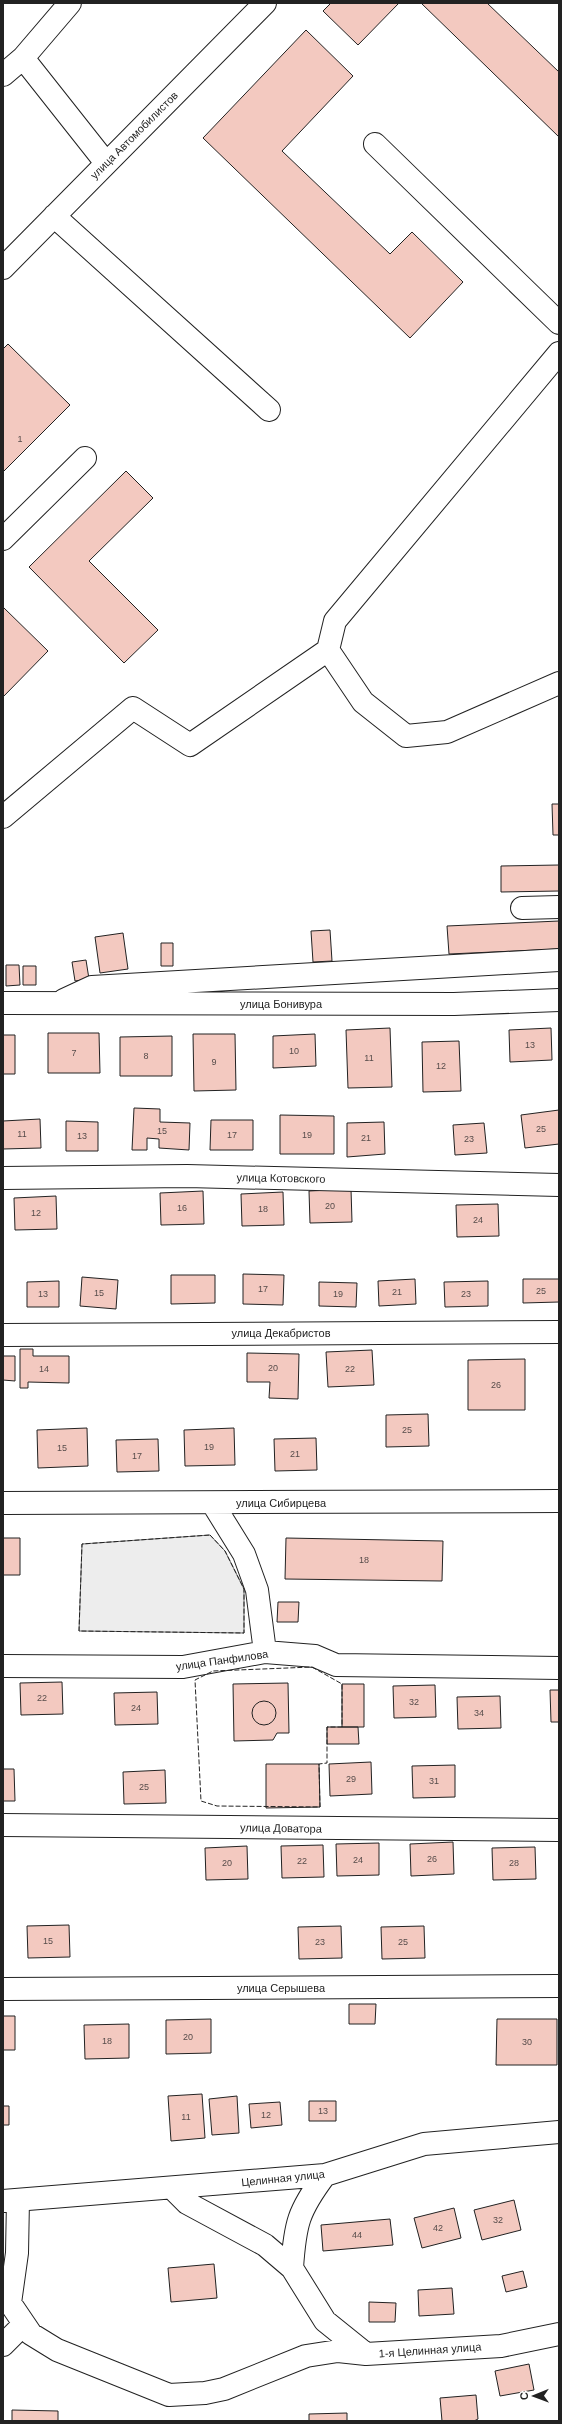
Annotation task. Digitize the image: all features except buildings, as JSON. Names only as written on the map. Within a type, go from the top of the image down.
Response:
[{"type":"street","points":[[3,75],[23,58],[70,3]]},
{"type":"street","name":"улица Автомобилистов","points":[[3,268],[264,3]]},
{"type":"street","points":[[23,58],[106,163]]},
{"type":"street","points":[[375,144],[559,323]]},
{"type":"street","points":[[54,216],[269,410]]},
{"type":"street","points":[[3,817],[133,708],[190,745],[328,650],[335,621],[559,353]]},
{"type":"street","points":[[3,539],[86,458]]},
{"type":"street","points":[[328,650],[363,702],[406,736],[447,732],[559,683]]},
{"type":"street","points":[[522,908],[559,907]]},
{"type":"street","points":[[57,1003],[92,987],[559,960]]},
{"type":"street","name":"улица Бонивура","points":[[3,1003],[454,1004],[559,1000]]},
{"type":"street","name":"улица Котовского","points":[[3,1178],[187,1176],[559,1184]]},
{"type":"street","name":"улица Декабристов","points":[[3,1335],[559,1332]]},
{"type":"street","name":"улица Сибирцева","points":[[3,1503],[213,1504],[559,1501]]},
{"type":"street","points":[[213,1504],[244,1554],[257,1590],[265,1652]]},
{"type":"street","name":"улица Панфилова","points":[[3,1666],[182,1667],[265,1652],[315,1656],[336,1666],[559,1668]]},
{"type":"street","name":"улица Доватора","points":[[3,1825],[559,1830]]},
{"type":"street","name":"улица Серышева","points":[[3,1989],[559,1986]]},
{"type":"street","name":"Целинная улица","points":[[10,2201],[325,2175],[424,2144],[559,2132]]},
{"type":"street","points":[[292,2268],[294,2232],[307,2200],[325,2175]]},
{"type":"street","name":"1-я Целинная улица","points":[[172,2188],[187,2203],[265,2245],[292,2268],[326,2321],[366,2354],[501,2346],[559,2334]]},
{"type":"street","points":[[10,2201],[17,2253],[10,2303],[31,2334],[57,2350],[169,2395],[205,2393],[224,2389],[306,2356],[338,2351],[366,2354]]},
{"type":"street","points":[[3,2345],[24,2324]]},
{"type":"shaded area","points":[[210,1535],[225,1551],[244,1589],[244,1633],[79,1631],[82,1544]]},
{"type":"fence","points":[[210,1535],[225,1551],[244,1589],[244,1633],[79,1631],[82,1544],[210,1535]]},
{"type":"fence","points":[[312,1667],[342,1684],[342,1727],[327,1727],[327,1763],[319,1764],[320,1807],[217,1806],[201,1801],[195,1680],[213,1671],[312,1667]]}]
